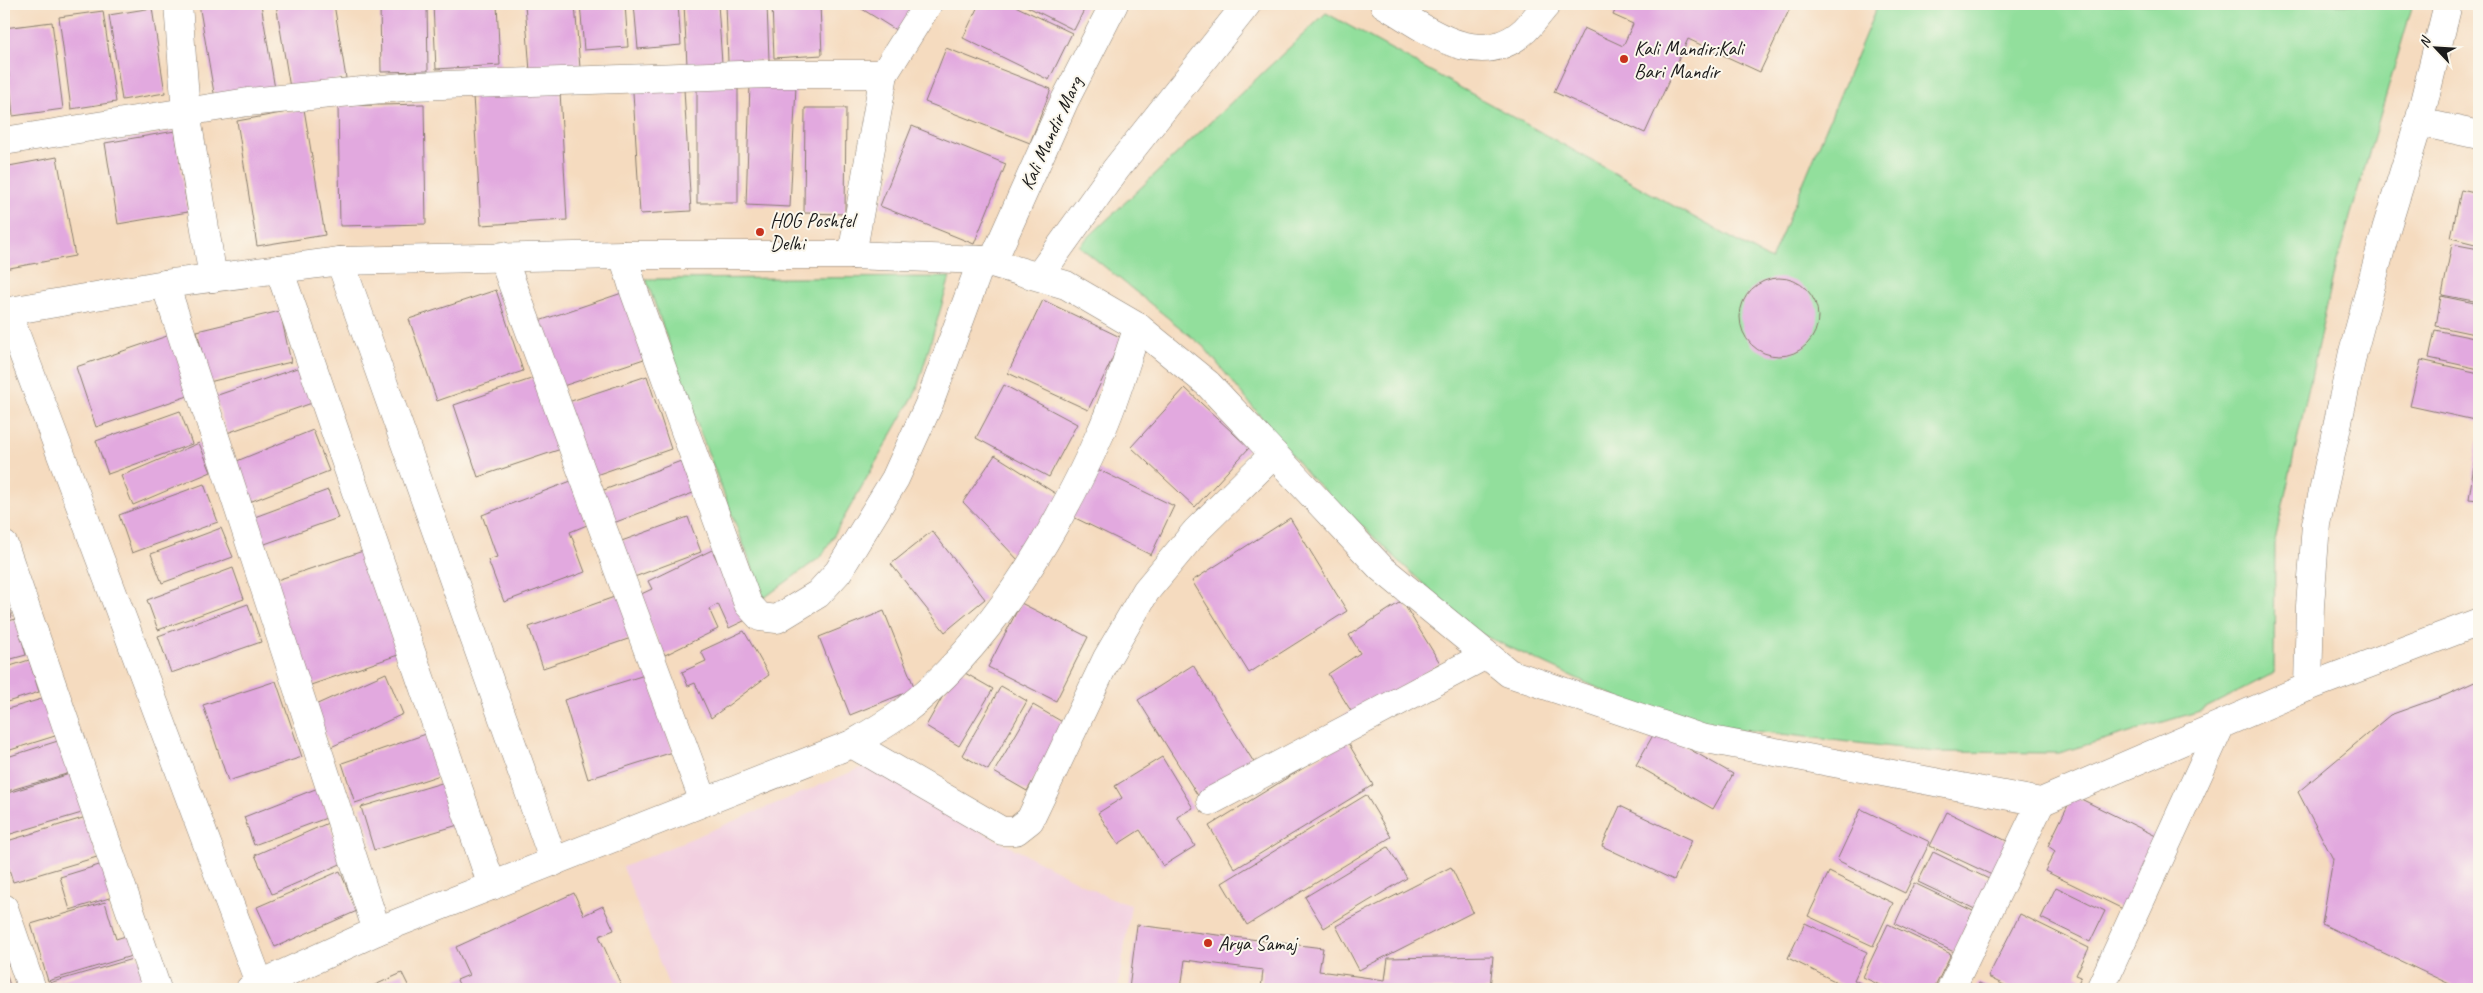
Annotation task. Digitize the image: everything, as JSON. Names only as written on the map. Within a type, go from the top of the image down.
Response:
[{"type":"street","points":[[178,4],[186,112],[213,278]]},
{"type":"street","points":[[852,255],[884,74],[928,4]]},
{"type":"street","name":"Kali Mandir Marg","points":[[623,255],[634,291],[748,604],[760,617],[777,619],[818,594],[838,572],[895,479],[929,404],[987,261],[1114,4]]},
{"type":"street","points":[[1039,276],[1116,168],[1247,4]]},
{"type":"street","points":[[1384,4],[1442,38],[1471,49],[1500,46],[1524,31],[1547,4]]},
{"type":"street","points":[[2308,687],[2310,606],[2316,524],[2353,352],[2387,226],[2419,122],[2448,4]]},
{"type":"street","points":[[4,141],[248,102],[414,86],[770,74],[884,74]]},
{"type":"street","points":[[2419,122],[2479,135]]},
{"type":"street","points":[[1138,327],[1101,433],[1049,537],[1001,607],[958,662],[903,712],[852,744],[376,931],[255,987],[5,311],[165,284],[340,261],[502,256],[623,255],[852,255],[987,261],[1066,285],[1138,327],[1208,384],[1381,568],[1509,673],[1701,738],[2041,802],[2220,727],[2308,687],[2479,622]]},
{"type":"street","points":[[502,256],[704,802]]},
{"type":"street","points":[[340,261],[554,862]]},
{"type":"street","points":[[279,269],[492,886]]},
{"type":"street","points":[[165,284],[376,931]]},
{"type":"street","points":[[852,744],[1002,831],[1016,831],[1030,820],[1106,658],[1146,591],[1196,531],[1274,454]]},
{"type":"street","points":[[4,545],[157,989]]},
{"type":"street","points":[[1211,801],[1486,655]]},
{"type":"street","points":[[2100,989],[2220,727]]},
{"type":"street","points":[[1951,989],[2041,802]]},
{"type":"street","points":[[4,908],[32,989]]},
{"type":"shaded area","points":[[873,763],[959,820],[1109,898],[1131,905],[1118,989],[670,989],[623,867]]},
{"type":"green space","points":[[1878,4],[2413,4],[2335,268],[2275,541],[2274,673],[2200,711],[2059,753],[1935,752],[1669,721],[1472,630],[1309,476],[1204,347],[1079,246],[1326,13],[1771,260]]},
{"type":"green space","points":[[950,277],[916,392],[822,556],[764,598],[700,432],[646,279]]},
{"type":"building","points":[[199,4],[261,4],[275,89],[215,99]]},
{"type":"building","points":[[276,4],[334,4],[346,78],[290,88]]},
{"type":"building","points":[[380,4],[427,4],[428,71],[381,72]]},
{"type":"building","points":[[433,4],[497,4],[500,65],[436,69]]},
{"type":"building","points":[[525,4],[575,4],[580,68],[530,72]]},
{"type":"building","points":[[580,4],[625,4],[628,47],[584,50]]},
{"type":"building","points":[[634,4],[678,4],[681,45],[638,49]]},
{"type":"building","points":[[684,4],[718,4],[722,63],[687,65]]},
{"type":"building","points":[[726,4],[767,4],[769,60],[728,62]]},
{"type":"building","points":[[772,4],[820,4],[822,55],[774,58]]},
{"type":"building","points":[[854,4],[917,4],[899,32]]},
{"type":"building","points":[[979,4],[1011,4],[1072,33],[1049,80],[963,38]]},
{"type":"building","points":[[1022,4],[1087,4],[1074,30]]},
{"type":"building","name":"Kali Mandir;Kali Bari Mandir","points":[[1618,4],[1792,4],[1760,72],[1688,39],[1645,133],[1554,92],[1584,28],[1623,46],[1633,24],[1613,15]]},
{"type":"building","points":[[152,8],[165,93],[122,100],[109,15]]},
{"type":"building","points":[[103,11],[116,102],[71,109],[59,17]]},
{"type":"building","points":[[52,22],[63,109],[13,116],[4,28]]},
{"type":"building","points":[[946,48],[1051,89],[1030,143],[925,102]]},
{"type":"building","points":[[750,84],[796,86],[790,207],[746,205]]},
{"type":"building","points":[[697,85],[738,85],[738,203],[697,203]]},
{"type":"building","points":[[684,89],[691,211],[640,214],[633,92]]},
{"type":"building","points":[[560,91],[567,220],[481,225],[473,96]]},
{"type":"building","points":[[424,104],[426,224],[340,226],[338,106]]},
{"type":"building","points":[[805,108],[846,108],[845,214],[804,213]]},
{"type":"building","points":[[304,109],[325,235],[257,246],[237,121]]},
{"type":"building","points":[[912,126],[1006,164],[974,244],[880,206]]},
{"type":"building","points":[[175,131],[188,212],[118,224],[105,143]]},
{"type":"building","points":[[7,152],[9,166],[57,157],[75,256],[4,269],[4,153]]},
{"type":"building","points":[[2479,160],[2479,190],[2473,188]]},
{"type":"building","points":[[2461,190],[2479,194],[2479,245],[2451,238]]},
{"type":"building","points":[[2452,244],[2479,249],[2479,302],[2442,295]]},
{"type":"building","points":[[1779,278],[1794,281],[1807,289],[1815,302],[1818,317],[1815,332],[1807,345],[1794,353],[1779,356],[1764,353],[1751,345],[1743,332],[1740,317],[1743,302],[1751,289],[1764,281]]},
{"type":"building","points":[[496,290],[523,371],[437,401],[409,319]]},
{"type":"building","points":[[622,293],[644,359],[554,389],[533,323]]},
{"type":"building","points":[[2441,296],[2479,304],[2479,335],[2436,326]]},
{"type":"building","points":[[1043,300],[1122,338],[1088,410],[1008,373]]},
{"type":"building","points":[[280,311],[291,362],[209,382],[197,331]]},
{"type":"building","points":[[2435,330],[2479,339],[2479,369],[2429,358]]},
{"type":"building","points":[[170,335],[191,395],[96,427],[76,367]]},
{"type":"building","points":[[2421,360],[2479,373],[2479,421],[2410,406]]},
{"type":"building","points":[[300,367],[312,403],[227,433],[215,396]]},
{"type":"building","points":[[543,375],[567,447],[478,477],[454,405]]},
{"type":"building","points":[[647,376],[671,449],[590,477],[565,403]]},
{"type":"building","points":[[1004,385],[1077,424],[1049,477],[976,438]]},
{"type":"building","points":[[1185,388],[1249,448],[1195,507],[1131,447]]},
{"type":"building","points":[[180,411],[192,444],[108,474],[96,441]]},
{"type":"building","points":[[313,430],[329,471],[247,503],[232,463]]},
{"type":"building","points":[[2479,438],[2479,500],[2469,499]]},
{"type":"building","points":[[199,443],[211,472],[133,505],[121,476]]},
{"type":"building","points":[[995,455],[1061,497],[1020,562],[963,502]]},
{"type":"building","points":[[681,461],[693,493],[608,525],[596,493]]},
{"type":"building","points":[[1091,466],[1174,506],[1151,555],[1067,514]]},
{"type":"building","points":[[571,481],[587,525],[570,532],[585,572],[504,602],[488,560],[497,557],[482,515]]},
{"type":"building","points":[[204,484],[218,522],[132,553],[119,515]]},
{"type":"building","points":[[328,490],[338,518],[262,545],[252,518]]},
{"type":"building","points":[[688,517],[701,552],[629,579],[616,543]]},
{"type":"building","points":[[1290,518],[1347,611],[1249,673],[1192,581]]},
{"type":"building","points":[[221,528],[233,557],[162,583],[151,554]]},
{"type":"building","points":[[932,531],[985,599],[945,632],[891,564]]},
{"type":"building","points":[[712,550],[746,620],[729,628],[718,604],[709,609],[718,629],[665,655],[637,596],[652,589],[648,581]]},
{"type":"building","points":[[363,551],[398,655],[305,687],[271,582]]},
{"type":"building","points":[[233,568],[244,599],[158,630],[147,600]]},
{"type":"building","points":[[4,591],[12,617],[4,619]]},
{"type":"building","points":[[620,595],[634,637],[543,668],[529,627]]},
{"type":"building","points":[[1402,601],[1440,663],[1337,728],[1334,722],[1351,711],[1328,674],[1360,653],[1349,635]]},
{"type":"building","points":[[1021,603],[1088,637],[1056,701],[988,667]]},
{"type":"building","points":[[248,604],[261,642],[171,673],[158,636]]},
{"type":"building","points":[[884,611],[915,689],[850,715],[819,637]]},
{"type":"building","points":[[16,619],[26,655],[4,661],[4,622]]},
{"type":"building","points":[[744,631],[769,675],[711,718],[695,683],[688,686],[682,672],[706,661],[701,651]]},
{"type":"building","points":[[29,660],[39,692],[4,703],[4,668]]},
{"type":"building","points":[[1193,665],[1255,764],[1200,799],[1138,700]]},
{"type":"building","points":[[958,669],[993,689],[959,746],[926,726]]},
{"type":"building","points":[[386,673],[403,714],[331,747],[313,706]]},
{"type":"building","points":[[648,674],[673,752],[588,779],[564,700]]},
{"type":"building","points":[[2479,680],[2479,989],[2460,989],[2322,924],[2333,859],[2298,792],[2390,715],[2446,695]]},
{"type":"building","points":[[276,681],[302,757],[228,781],[203,705]]},
{"type":"building","points":[[1001,686],[1027,701],[988,770],[962,755]]},
{"type":"building","points":[[45,698],[55,736],[4,752],[4,710]]},
{"type":"building","points":[[1033,705],[1066,724],[1027,791],[994,772]]},
{"type":"building","points":[[1656,730],[1733,774],[1713,809],[1636,765]]},
{"type":"building","points":[[429,733],[443,774],[355,803],[342,763]]},
{"type":"building","points":[[61,740],[70,773],[4,792],[4,758]]},
{"type":"building","points":[[1347,741],[1373,785],[1235,869],[1209,826]]},
{"type":"building","points":[[1162,757],[1193,808],[1177,817],[1195,846],[1163,866],[1140,830],[1118,844],[1098,813],[1122,798],[1115,786]]},
{"type":"building","points":[[73,773],[85,812],[4,836],[4,794]]},
{"type":"building","points":[[445,782],[458,825],[374,850],[361,807]]},
{"type":"building","points":[[318,788],[329,817],[254,845],[244,817]]},
{"type":"building","points":[[1366,795],[1391,837],[1247,925],[1222,883]]},
{"type":"building","points":[[2073,795],[2160,838],[2125,910],[2045,871],[2055,851],[2048,846]]},
{"type":"building","points":[[1620,806],[1692,840],[1674,880],[1602,846]]},
{"type":"building","points":[[1861,809],[1930,842],[1905,893],[1837,860]]},
{"type":"building","points":[[1947,812],[2011,843],[1994,876],[1930,846]]},
{"type":"building","points":[[86,817],[97,857],[13,882],[4,853],[4,842]]},
{"type":"building","points":[[328,823],[345,862],[272,894],[255,855]]},
{"type":"building","points":[[1388,847],[1407,878],[1324,928],[1305,897]]},
{"type":"building","points":[[1933,852],[1993,881],[1979,911],[1918,882]]},
{"type":"building","points":[[109,862],[119,895],[70,910],[60,877]]},
{"type":"building","points":[[1451,867],[1473,912],[1359,970],[1336,926]]},
{"type":"building","points":[[340,871],[357,911],[275,947],[257,907]]},
{"type":"building","points":[[1829,872],[1893,903],[1873,946],[1808,916]]},
{"type":"building","points":[[1914,883],[1973,911],[1954,952],[1895,924]]},
{"type":"building","points":[[2056,887],[2105,911],[2090,942],[2041,918]]},
{"type":"building","points":[[574,893],[584,915],[603,906],[614,930],[599,936],[623,989],[461,989],[457,980],[469,975],[456,947]]},
{"type":"building","points":[[105,902],[116,939],[132,934],[138,954],[48,981],[31,924]]},
{"type":"building","points":[[2020,914],[2089,948],[2076,975],[2081,977],[2075,989],[2012,989],[1988,977]]},
{"type":"building","points":[[1805,923],[1867,952],[1854,980],[1873,989],[1851,989],[1788,958]]},
{"type":"building","points":[[1888,924],[1951,954],[1934,989],[1888,989],[1863,977]]},
{"type":"building","name":"Arya Samaj","points":[[1137,925],[1323,948],[1319,971],[1385,980],[1388,958],[1493,956],[1490,989],[1261,989],[1263,970],[1185,960],[1181,989],[1129,989]]},
{"type":"building","points":[[4,932],[13,964],[4,966]]},
{"type":"building","points":[[139,957],[148,989],[40,989],[39,986]]},
{"type":"building","points":[[402,973],[410,989],[366,989]]},
{"type":"building","points":[[7,976],[11,989],[4,989],[4,977]]},
{"type":"building","points":[[1979,983],[1992,989],[1975,989]]},
{"type":"place","name":"Kali Mandir;Kali Bari Mandir","points":[[1624,59]]},
{"type":"place","name":"HOG Poshtel Delhi","points":[[760,232]]},
{"type":"place","name":"Arya Samaj","points":[[1208,943]]}]
